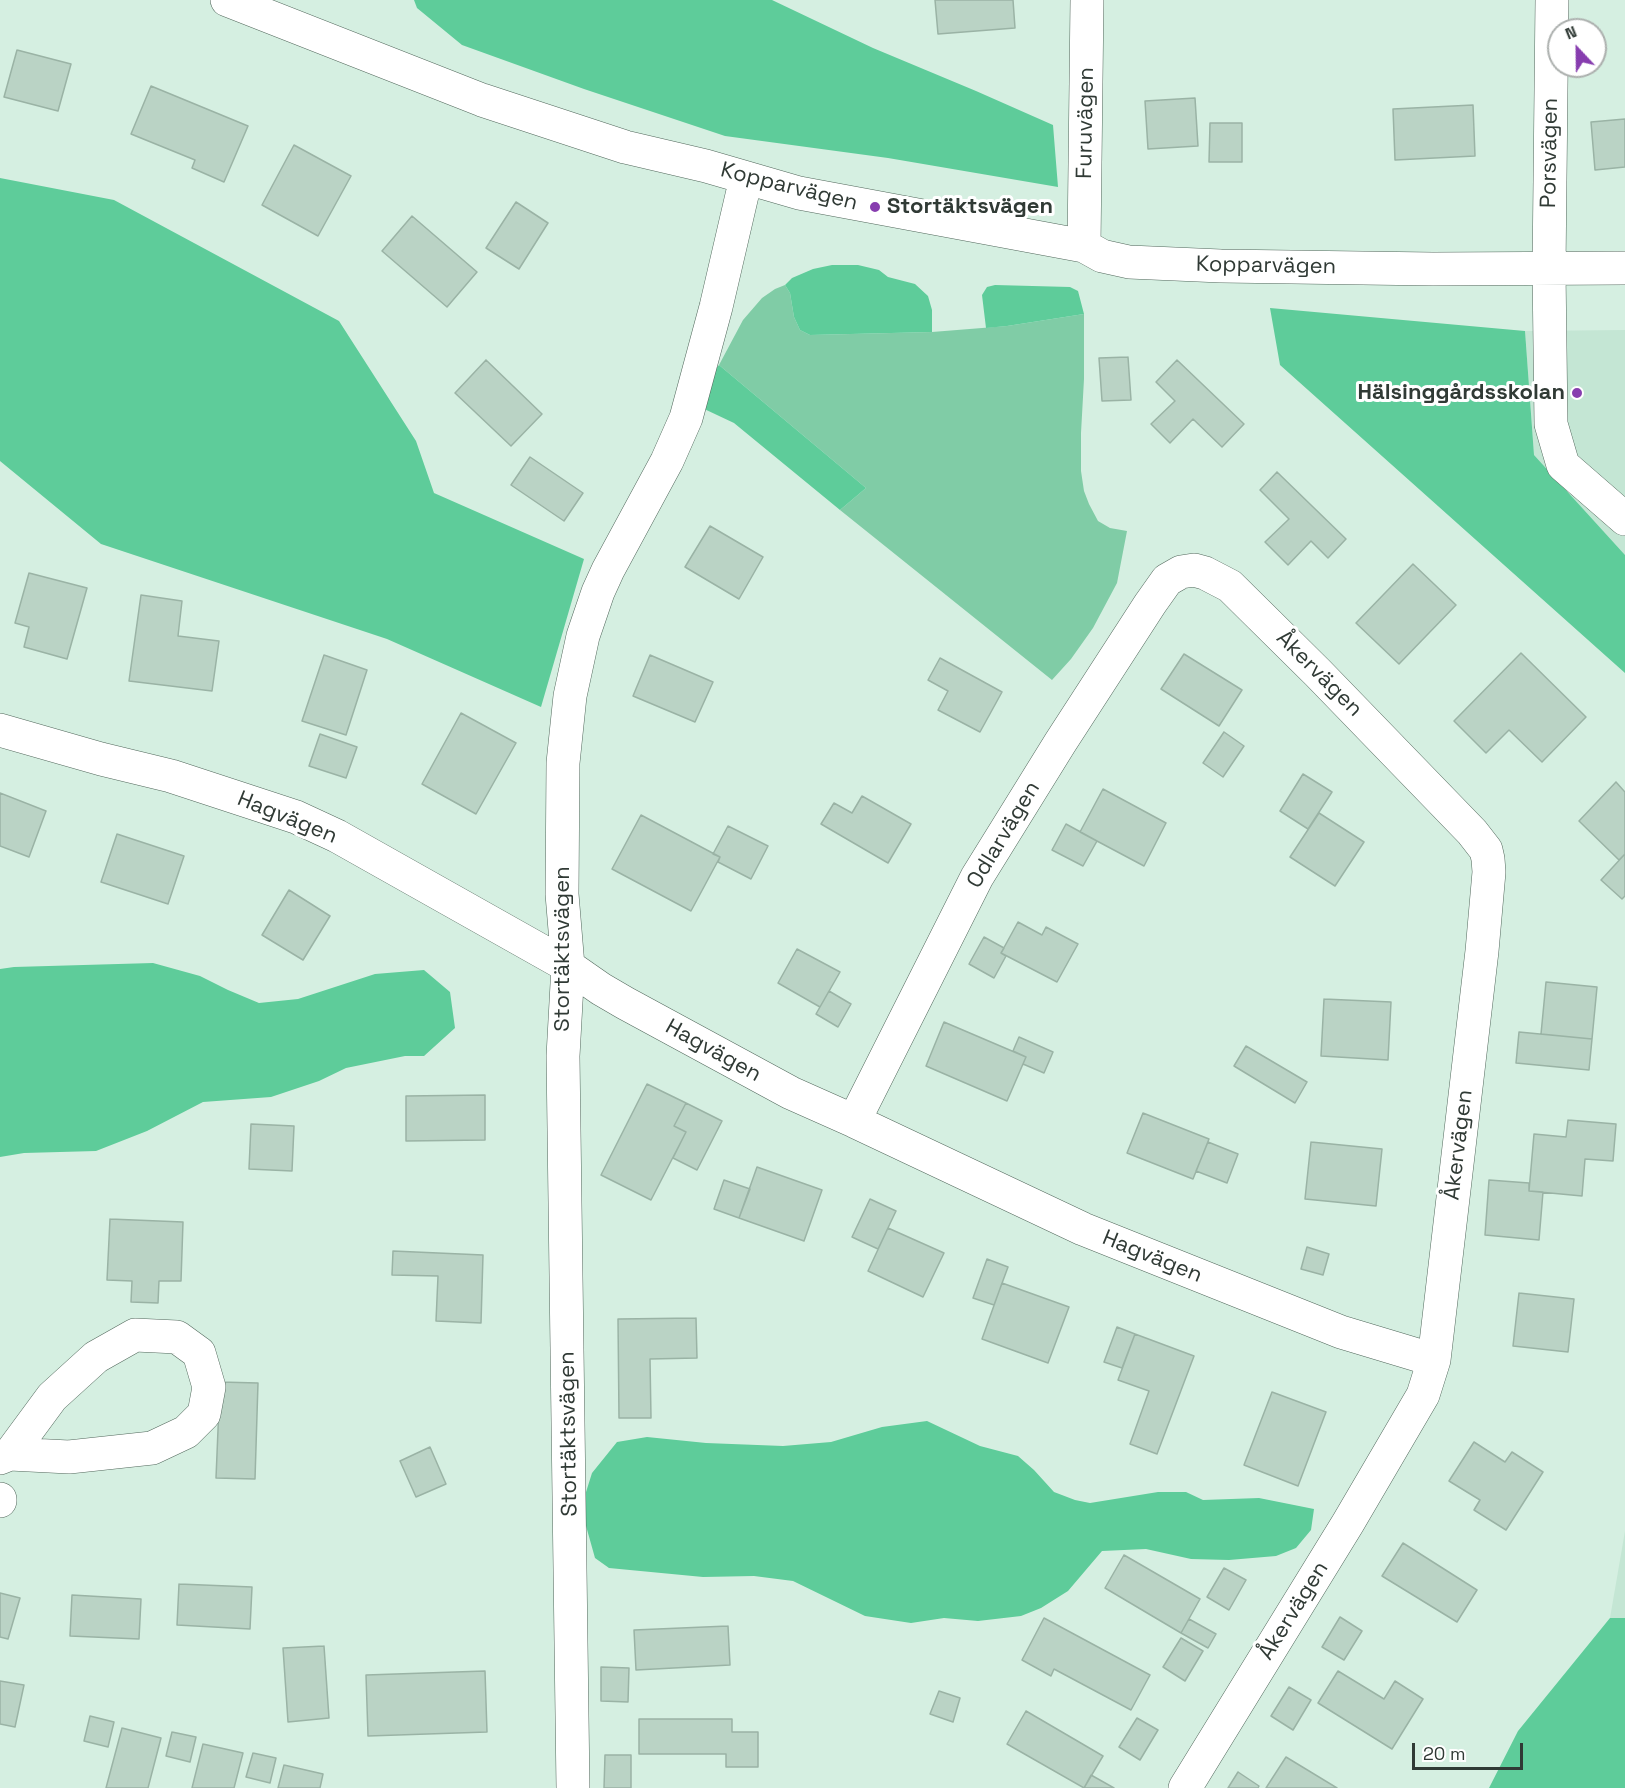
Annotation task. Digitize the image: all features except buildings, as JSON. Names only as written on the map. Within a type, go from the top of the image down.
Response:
[{"type":"street","name":"Kopparvägen","points":[[227,0],[482,100],[625,147],[799,193],[1084,246],[1102,256],[1129,262],[1233,266],[1549,270],[1625,268]]},
{"type":"street","name":"Furuvägen","points":[[1084,246],[1087,0]]},
{"type":"street","name":"Porsvägen","points":[[1552,0],[1549,270],[1551,424],[1563,465],[1625,519]]},
{"type":"street","name":"Stortäktsvägen","points":[[573,1788],[563,1056],[568,966],[562,894],[563,763],[570,696],[583,636],[598,592],[667,460],[686,418],[716,307],[746,178]]},
{"type":"street","name":"Odlarvägen","points":[[854,1121],[977,877],[1150,604],[1167,580],[1187,571]]},
{"type":"street","name":"Åkervägen","points":[[1185,1788],[1360,1503],[1423,1395],[1434,1360],[1482,951],[1489,872],[1486,850],[1472,832],[1318,673],[1230,586],[1205,573],[1187,571]]},
{"type":"street","name":"Hagvägen","points":[[0,730],[171,776],[296,817],[337,836],[568,966],[609,994],[790,1094],[854,1121],[1083,1229],[1341,1332],[1434,1360]]},
{"type":"street","points":[[135,1335],[177,1337],[199,1353],[209,1387],[204,1414],[186,1432],[152,1448],[69,1457],[5,1456],[52,1397],[96,1357],[135,1335]]},
{"type":"shaded area","name":"Hälsinggårdsskolan","points":[[1625,330],[1625,555],[1534,455],[1525,331]]},
{"type":"shaded area","points":[[1625,1531],[1625,1618],[1610,1618]]},
{"type":"green space","points":[[414,0],[772,0],[873,48],[1053,125],[1058,187],[888,158],[725,136],[462,45],[417,8]]},
{"type":"green space","points":[[0,178],[114,200],[339,321],[416,441],[434,493],[584,559],[541,707],[387,639],[101,544],[0,461]]},
{"type":"green space","points":[[832,265],[858,265],[879,270],[888,277],[915,284],[928,296],[932,310],[932,332],[810,335],[800,330],[794,317],[790,293],[785,285],[792,278],[813,269]]},
{"type":"green space","points":[[785,285],[790,293],[794,317],[800,330],[810,335],[932,332],[1007,326],[1084,314],[1081,471],[1084,491],[1098,521],[1110,528],[1127,531],[1117,583],[1093,628],[1071,659],[1052,680],[840,510],[866,488],[719,365],[743,320],[762,298]]},
{"type":"green space","points":[[995,285],[1070,287],[1078,291],[1084,314],[986,328],[982,295],[987,287]]},
{"type":"green space","points":[[1270,308],[1525,331],[1534,455],[1625,555],[1625,673],[1280,365]]},
{"type":"green space","points":[[719,365],[866,488],[840,510],[734,423],[700,407],[712,373]]},
{"type":"green space","points":[[153,963],[200,976],[259,1003],[298,999],[375,974],[424,970],[450,992],[455,1028],[424,1056],[405,1056],[346,1068],[319,1081],[271,1097],[203,1102],[147,1131],[96,1151],[24,1153],[0,1157],[0,969]]},
{"type":"green space","points":[[927,1421],[980,1446],[1018,1456],[1054,1492],[1075,1500],[1090,1503],[1158,1492],[1186,1492],[1203,1500],[1259,1498],[1314,1509],[1311,1530],[1296,1548],[1276,1556],[1229,1560],[1191,1559],[1146,1549],[1102,1551],[1068,1591],[1041,1608],[1021,1616],[978,1621],[944,1618],[911,1623],[865,1616],[793,1581],[754,1576],[703,1577],[609,1568],[595,1558],[581,1508],[592,1473],[617,1442],[647,1437],[706,1443],[783,1446],[831,1442],[882,1427]]},
{"type":"green space","points":[[1610,1618],[1625,1618],[1625,1788],[1489,1788],[1518,1731]]},
{"type":"place","name":"Stortäktsvägen","points":[[875,207]]},
{"type":"place","name":"Hälsinggårdsskolan","points":[[1577,393]]}]
